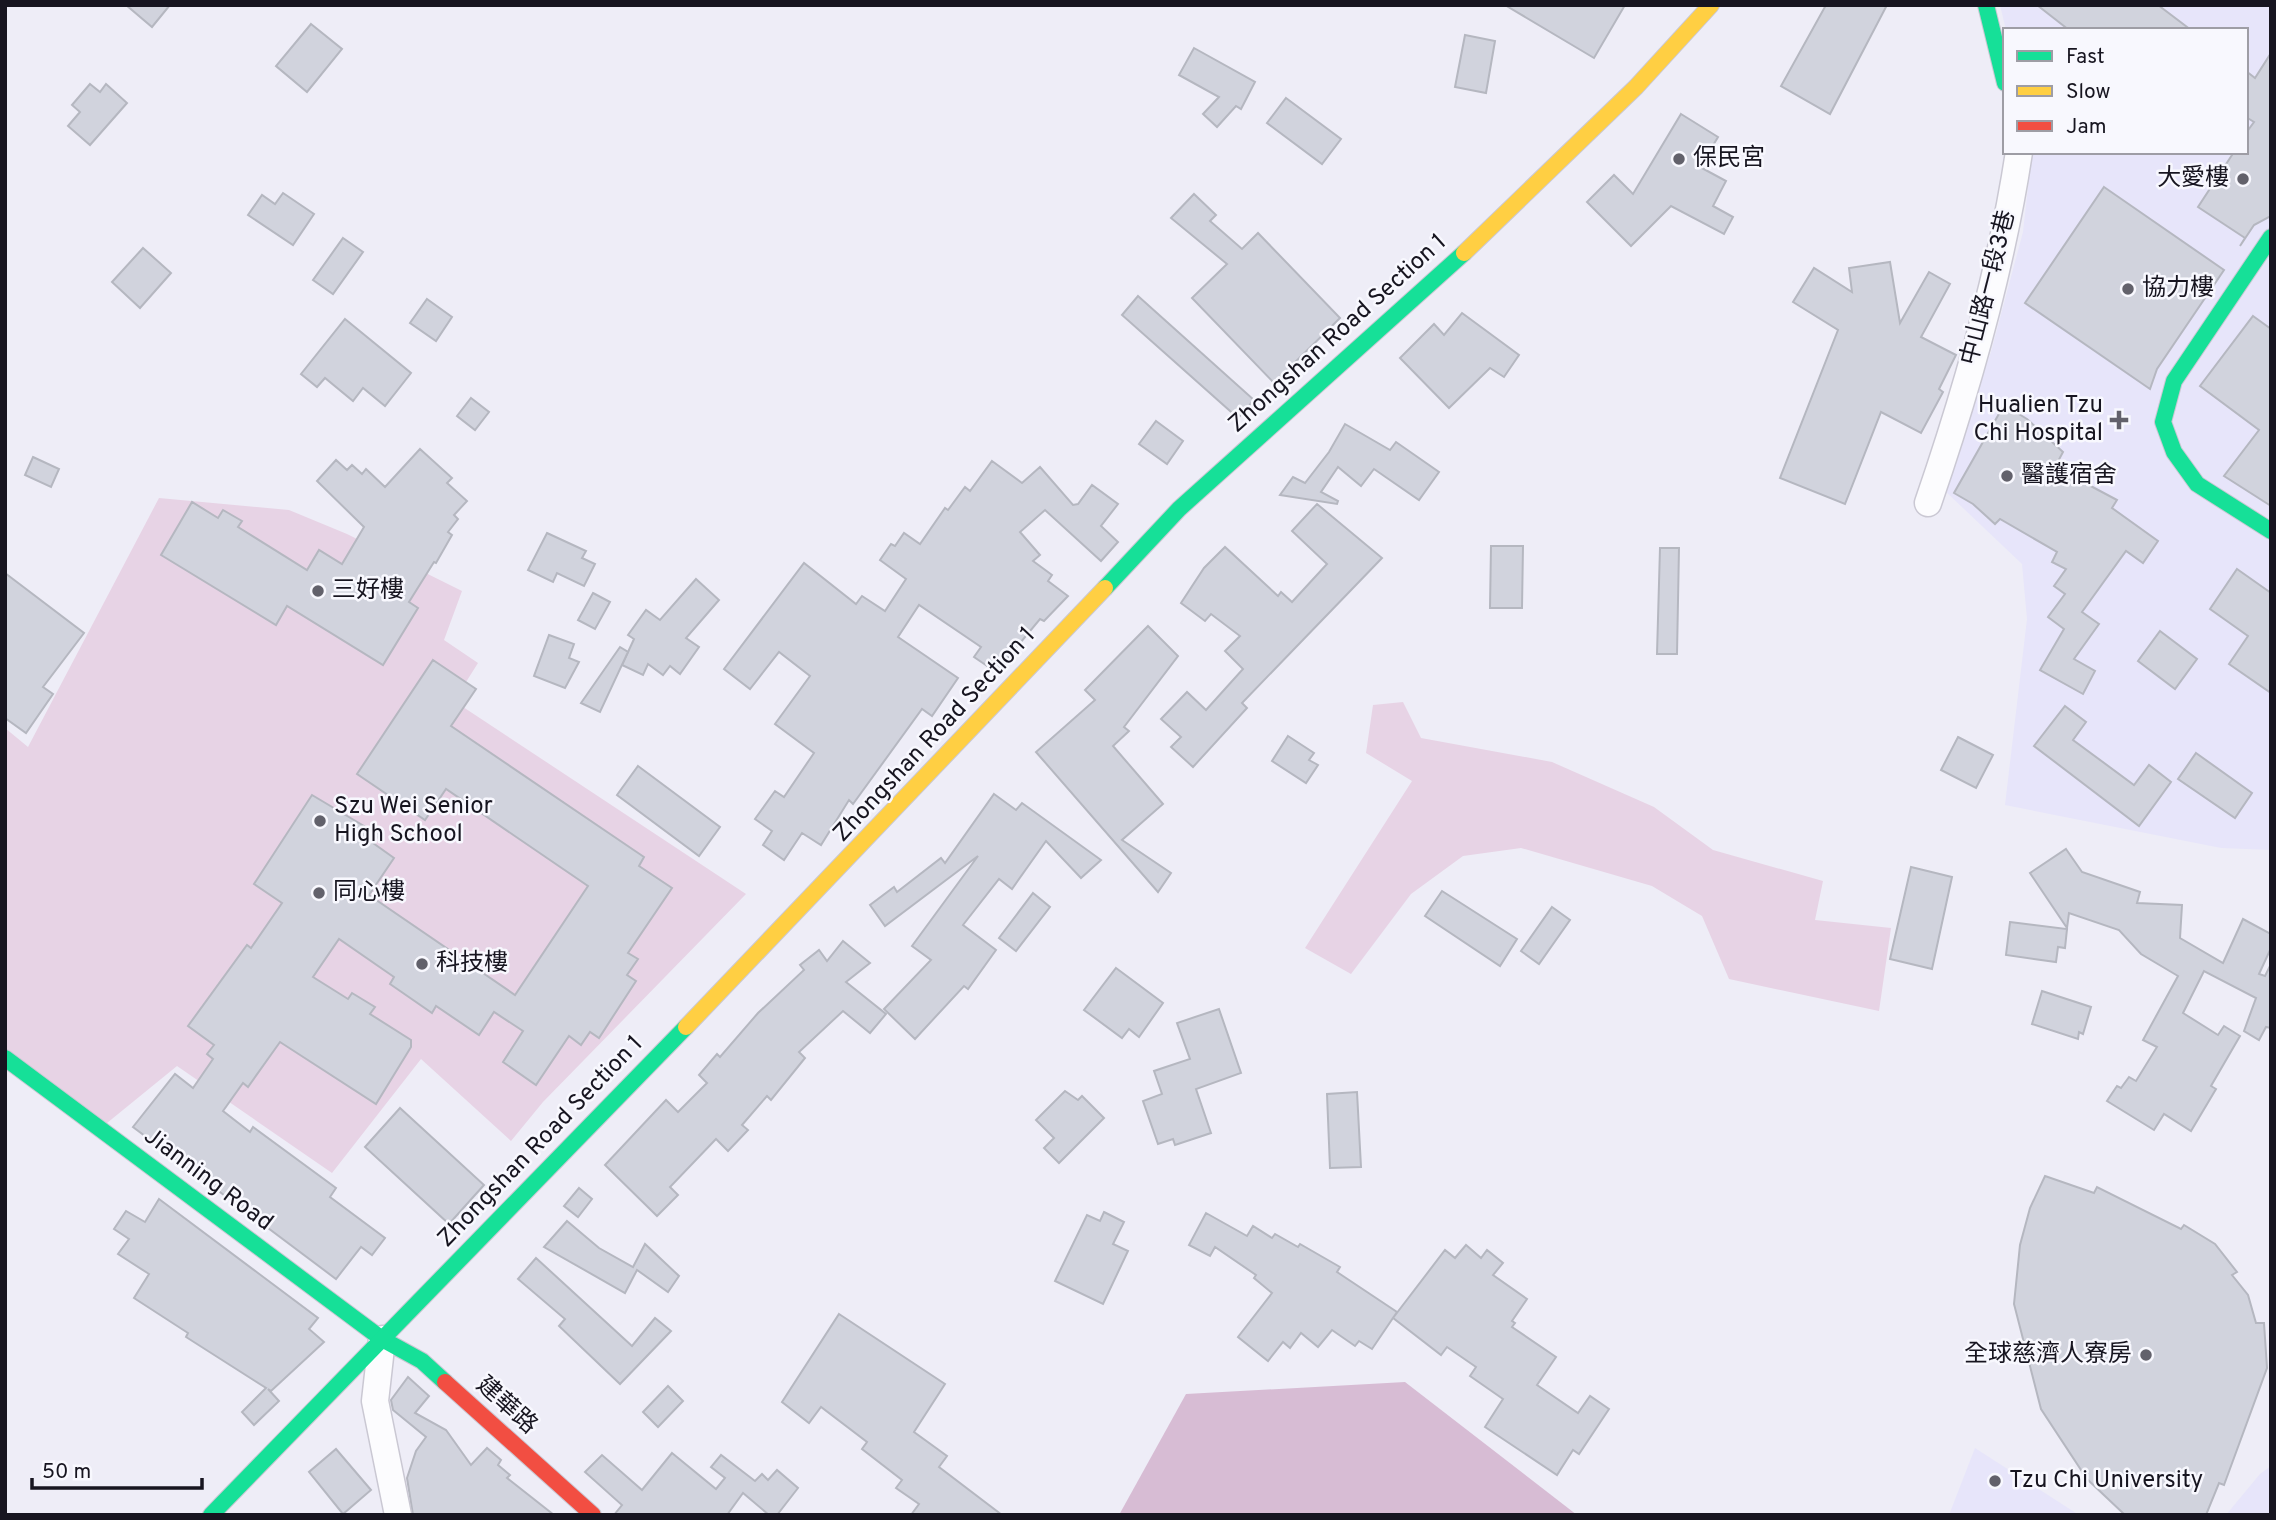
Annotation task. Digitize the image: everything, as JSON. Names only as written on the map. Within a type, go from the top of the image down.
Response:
[{"type":"street","name":"Zhongshan Road Section 1","points":[[211,1515],[815,895],[1180,509],[1499,222],[1636,87],[1711,5]]},
{"type":"street","points":[[1986,5],[2003,75]]},
{"type":"street","name":"中山路一段3巷","points":[[1928,503],[1949,441],[2009,218],[2019,154]]},
{"type":"street","points":[[2271,237],[2174,381],[2163,422],[2174,453],[2197,484],[2271,531]]},
{"type":"street","name":"Jianning Road","points":[[5,1058],[382,1339]]},
{"type":"street","points":[[382,1339],[375,1402],[398,1515]]},
{"type":"street","name":"建華路","points":[[382,1339],[422,1361],[593,1515]]},
{"type":"shaded area","name":"Hualien Tzu Chi Hospital","points":[[2000,5],[2271,5],[2271,850],[2221,848],[2005,805],[2027,619],[2022,564],[1943,489],[1991,352],[2023,232],[2032,154],[2248,154],[2248,28],[2006,28]]},
{"type":"shaded area","name":"Szu Wei Senior High School","points":[[159,498],[289,510],[347,534],[462,591],[444,640],[478,663],[454,701],[746,894],[543,1102],[511,1141],[421,1059],[332,1173],[177,1066],[107,1123],[5,1052],[5,728],[28,747]]},
{"type":"shaded area","points":[[1403,702],[1421,738],[1552,762],[1654,807],[1713,850],[1823,881],[1815,920],[1891,928],[1879,1011],[1729,979],[1702,916],[1652,886],[1521,848],[1463,856],[1411,894],[1351,974],[1305,948],[1412,781],[1366,753],[1373,705]]},
{"type":"shaded area","points":[[1405,1382],[1577,1515],[1119,1515],[1186,1394]]},
{"type":"shaded area","name":"Tzu Chi University","points":[[1975,1448],[2079,1515],[1949,1515]]},
{"type":"shaded area","name":"Tzu Chi University","points":[[2271,1466],[2271,1515],[2226,1515],[2260,1474]]},
{"type":"building","points":[[126,5],[170,5],[152,27]]},
{"type":"building","points":[[1505,5],[1625,5],[1594,58]]},
{"type":"building","points":[[1826,5],[1887,5],[1830,114],[1781,86]]},
{"type":"building","points":[[2037,5],[2158,5],[2188,28],[2066,28]]},
{"type":"building","points":[[311,24],[342,49],[307,92],[276,66]]},
{"type":"building","points":[[1465,35],[1495,41],[1486,93],[1455,87]]},
{"type":"building","points":[[1194,48],[1255,82],[1241,109],[1236,106],[1217,127],[1203,114],[1219,97],[1179,75]]},
{"type":"building","name":"大愛樓","points":[[2271,53],[2271,216],[2254,225],[2240,246],[2245,238],[2198,207],[2233,154],[2248,154],[2248,130],[2254,122],[2248,118],[2248,73],[2255,78]]},
{"type":"building","points":[[90,84],[100,92],[106,84],[127,103],[90,145],[68,126],[80,112],[72,105]]},
{"type":"building","points":[[1286,98],[1341,139],[1322,164],[1267,123]]},
{"type":"building","points":[[1681,114],[1718,137],[1700,167],[1726,181],[1713,206],[1733,217],[1724,234],[1671,206],[1631,246],[1587,202],[1614,175],[1633,194]]},
{"type":"building","name":"協力樓","points":[[2104,187],[2224,270],[2157,369],[2150,389],[2025,303]]},
{"type":"building","points":[[283,193],[314,214],[293,245],[248,215],[262,195],[275,204]]},
{"type":"building","points":[[1194,194],[1216,215],[1210,221],[1242,249],[1258,233],[1340,318],[1274,383],[1192,298],[1227,264],[1171,218]]},
{"type":"building","points":[[343,238],[363,252],[333,294],[313,280]]},
{"type":"building","points":[[143,248],[171,273],[140,308],[112,282]]},
{"type":"building","points":[[1890,262],[1900,323],[1929,272],[1950,284],[1921,337],[1956,355],[1939,389],[1943,392],[1921,433],[1881,412],[1845,504],[1780,478],[1838,330],[1793,302],[1814,268],[1852,292],[1849,268]]},
{"type":"building","points":[[1138,296],[1254,400],[1238,418],[1122,315]]},
{"type":"building","points":[[427,299],[452,317],[436,341],[410,323]]},
{"type":"building","points":[[1462,313],[1519,355],[1504,377],[1490,368],[1449,408],[1400,358],[1434,324],[1444,335]]},
{"type":"building","points":[[2253,316],[2271,329],[2271,506],[2224,476],[2259,430],[2200,386]]},
{"type":"building","points":[[345,319],[411,373],[385,406],[363,388],[353,401],[325,378],[317,387],[301,374]]},
{"type":"building","points":[[471,398],[489,412],[475,430],[457,416]]},
{"type":"building","points":[[2004,405],[2027,419],[2063,452],[2055,467],[2117,500],[2112,508],[2158,541],[2143,563],[2126,551],[2082,612],[2099,624],[2074,659],[2095,671],[2083,694],[2040,670],[2064,629],[2048,617],[2065,594],[2054,586],[2066,569],[2052,562],[2057,552],[2000,519],[1995,524],[1973,504],[1954,493]]},
{"type":"building","points":[[1156,421],[1183,441],[1167,464],[1139,444]]},
{"type":"building","points":[[1345,424],[1390,450],[1396,442],[1439,472],[1419,500],[1374,469],[1361,486],[1338,467],[1321,492],[1338,501],[1337,504],[1280,495],[1293,477],[1305,483],[1329,452]]},
{"type":"building","name":"三好樓","points":[[420,449],[452,478],[447,483],[467,501],[454,515],[458,519],[448,532],[452,535],[409,602],[418,608],[383,665],[287,606],[276,625],[161,555],[192,502],[218,518],[223,510],[242,521],[238,527],[307,570],[319,550],[342,564],[364,527],[317,481],[336,460],[347,470],[352,465],[362,474],[366,469],[385,487]]},
{"type":"building","points":[[33,457],[59,469],[51,487],[25,475]]},
{"type":"building","points":[[992,461],[1022,483],[1040,467],[1073,505],[1078,504],[1092,485],[1118,504],[1101,526],[1118,542],[1101,561],[1045,510],[1020,532],[1040,555],[1033,561],[1052,575],[1048,581],[1068,596],[1044,621],[1040,619],[996,672],[974,657],[981,647],[919,605],[898,637],[958,678],[932,716],[922,709],[853,804],[849,800],[821,845],[802,833],[784,860],[763,845],[772,831],[755,819],[775,791],[784,797],[814,753],[775,724],[810,676],[779,652],[750,689],[724,669],[804,563],[856,604],[862,596],[885,611],[906,579],[880,560],[891,544],[895,546],[904,533],[920,544],[945,508],[948,510],[965,487],[970,491]]},
{"type":"building","points":[[1317,504],[1382,558],[1242,703],[1247,708],[1193,767],[1171,747],[1181,737],[1161,719],[1187,692],[1206,710],[1243,669],[1225,651],[1240,636],[1211,614],[1205,621],[1181,603],[1204,568],[1225,547],[1278,596],[1281,592],[1292,602],[1327,564],[1292,531]]},
{"type":"building","points":[[547,533],[586,551],[582,558],[595,564],[584,586],[557,573],[553,582],[528,570]]},
{"type":"building","points":[[1491,546],[1523,546],[1522,608],[1490,608]]},
{"type":"building","points":[[1660,548],[1679,548],[1677,654],[1657,654]]},
{"type":"building","points":[[2237,569],[2271,593],[2271,693],[2229,664],[2248,636],[2210,609]]},
{"type":"building","points":[[5,573],[84,633],[43,687],[53,694],[26,733],[5,718]]},
{"type":"building","points":[[696,579],[719,600],[686,638],[699,647],[680,674],[670,666],[663,675],[648,664],[643,675],[622,665],[634,639],[628,635],[646,610],[660,620]]},
{"type":"building","points":[[593,593],[610,602],[595,629],[578,620]]},
{"type":"building","points":[[1148,626],[1178,656],[1124,727],[1129,731],[1113,746],[1163,804],[1122,840],[1171,873],[1158,892],[1036,752],[1095,700],[1085,690]]},
{"type":"building","points":[[2160,631],[2197,659],[2175,689],[2138,661]]},
{"type":"building","points":[[549,635],[574,644],[569,658],[579,662],[565,688],[534,676]]},
{"type":"building","points":[[620,647],[628,652],[600,712],[581,703]]},
{"type":"building","points":[[433,660],[476,689],[451,726],[644,857],[639,866],[672,888],[628,953],[638,959],[627,975],[636,981],[599,1038],[590,1032],[581,1045],[569,1036],[536,1085],[503,1062],[523,1031],[494,1012],[479,1035],[436,1006],[432,1013],[390,984],[394,977],[339,939],[313,977],[348,999],[352,993],[375,1007],[370,1014],[411,1040],[411,1047],[376,1104],[280,1042],[248,1087],[243,1083],[223,1111],[250,1132],[253,1127],[336,1188],[330,1197],[385,1238],[372,1255],[361,1247],[336,1279],[133,1127],[175,1074],[193,1088],[213,1059],[207,1054],[214,1045],[188,1026],[247,945],[251,948],[282,903],[254,884],[312,795],[379,835],[373,843],[394,858],[369,895],[515,995],[588,886],[446,789],[425,820],[357,774]]},
{"type":"building","points":[[2065,706],[2086,722],[2073,740],[2134,785],[2149,765],[2171,782],[2139,826],[2034,746]]},
{"type":"building","points":[[1288,736],[1314,753],[1309,760],[1318,765],[1306,783],[1272,761]]},
{"type":"building","points":[[1958,737],[1993,755],[1976,788],[1941,770]]},
{"type":"building","points":[[2196,753],[2252,793],[2235,818],[2178,779]]},
{"type":"building","points":[[638,766],[720,827],[699,856],[617,795]]},
{"type":"building","points":[[994,794],[1016,810],[1022,803],[1101,860],[1081,878],[1046,841],[1012,889],[999,879],[963,925],[996,950],[968,989],[964,986],[915,1039],[884,1009],[931,960],[912,946],[978,856],[885,926],[870,905],[894,887],[897,892],[941,858],[945,863]]},
{"type":"building","points":[[2066,849],[2082,872],[2140,892],[2137,903],[2182,905],[2180,938],[2223,963],[2243,919],[2271,934],[2271,948],[2259,974],[2265,976],[2271,964],[2271,1028],[2266,1027],[2259,1040],[2244,1031],[2256,998],[2204,971],[2183,1013],[2218,1035],[2224,1026],[2240,1036],[2211,1086],[2216,1089],[2191,1131],[2164,1114],[2154,1130],[2107,1101],[2117,1086],[2121,1088],[2129,1077],[2136,1081],[2157,1047],[2143,1040],[2178,976],[2141,954],[2119,930],[2069,913],[2067,928],[2030,873]]},
{"type":"building","points":[[1911,867],[1952,877],[1932,969],[1890,959]]},
{"type":"building","points":[[1442,891],[1517,939],[1500,966],[1425,916]]},
{"type":"building","points":[[1033,893],[1050,907],[1016,951],[999,938]]},
{"type":"building","points":[[1552,907],[1570,920],[1539,964],[1521,951]]},
{"type":"building","points":[[2010,922],[2067,929],[2065,948],[2058,947],[2056,962],[2006,955]]},
{"type":"building","points":[[843,941],[870,963],[846,982],[886,1014],[870,1033],[843,1011],[799,1052],[805,1058],[771,1100],[767,1096],[742,1125],[748,1130],[728,1151],[716,1139],[670,1187],[678,1195],[657,1216],[605,1165],[666,1100],[678,1112],[707,1083],[699,1075],[717,1054],[720,1057],[758,1013],[804,970],[800,965],[819,950],[827,961]]},
{"type":"building","points":[[1116,968],[1163,1003],[1139,1037],[1129,1029],[1122,1038],[1084,1010]]},
{"type":"building","points":[[2042,991],[2091,1007],[2083,1034],[2079,1032],[2078,1039],[2032,1024]]},
{"type":"building","points":[[1219,1009],[1241,1073],[1196,1089],[1211,1133],[1175,1145],[1173,1139],[1158,1144],[1143,1101],[1162,1094],[1154,1071],[1190,1059],[1177,1023]]},
{"type":"building","points":[[1065,1091],[1078,1100],[1082,1096],[1104,1118],[1059,1163],[1044,1148],[1054,1138],[1036,1120]]},
{"type":"building","points":[[1357,1092],[1361,1167],[1330,1168],[1327,1094]]},
{"type":"building","points":[[400,1108],[484,1185],[449,1224],[365,1147]]},
{"type":"building","name":"全球慈濟人寮房","points":[[2045,1176],[2094,1193],[2097,1187],[2181,1229],[2184,1225],[2215,1244],[2237,1272],[2232,1275],[2248,1295],[2256,1323],[2264,1323],[2267,1368],[2224,1485],[2219,1483],[2206,1515],[2125,1515],[2087,1479],[2041,1409],[2014,1304],[2020,1245],[2030,1208]]},
{"type":"building","points":[[579,1188],[592,1199],[578,1217],[564,1206]]},
{"type":"building","points":[[159,1199],[318,1318],[309,1329],[324,1342],[271,1391],[268,1389],[279,1401],[254,1425],[242,1412],[266,1388],[186,1337],[188,1333],[134,1298],[149,1274],[118,1254],[129,1239],[114,1229],[126,1211],[145,1222]]},
{"type":"building","points":[[1104,1212],[1124,1222],[1113,1244],[1128,1251],[1103,1304],[1055,1281],[1087,1215],[1100,1221]]},
{"type":"building","points":[[1206,1213],[1247,1236],[1253,1226],[1272,1238],[1275,1234],[1298,1247],[1300,1244],[1340,1267],[1337,1272],[1397,1312],[1372,1349],[1359,1341],[1355,1346],[1332,1330],[1318,1347],[1301,1333],[1290,1348],[1283,1342],[1268,1361],[1238,1337],[1272,1293],[1254,1278],[1256,1275],[1215,1247],[1210,1256],[1189,1245]]},
{"type":"building","points":[[567,1221],[599,1248],[633,1267],[645,1244],[679,1276],[668,1292],[637,1270],[625,1293],[544,1247]]},
{"type":"building","points":[[1466,1245],[1481,1258],[1487,1250],[1503,1263],[1493,1275],[1527,1299],[1512,1321],[1515,1323],[1512,1327],[1556,1357],[1537,1385],[1578,1413],[1590,1396],[1609,1409],[1579,1454],[1573,1450],[1557,1475],[1485,1427],[1503,1399],[1470,1376],[1476,1367],[1447,1347],[1441,1355],[1393,1318],[1445,1250],[1455,1258]]},
{"type":"building","points":[[536,1258],[632,1346],[655,1318],[671,1331],[620,1384],[559,1326],[565,1319],[518,1279]]},
{"type":"building","points":[[839,1314],[945,1384],[914,1432],[947,1456],[939,1467],[1002,1515],[911,1515],[919,1504],[896,1488],[902,1480],[862,1449],[867,1442],[821,1407],[809,1423],[782,1402]]},
{"type":"building","points":[[408,1377],[429,1396],[415,1413],[446,1430],[471,1465],[487,1448],[501,1460],[498,1465],[510,1475],[507,1478],[554,1515],[413,1515],[407,1478],[416,1451],[426,1437],[393,1410],[391,1400]]},
{"type":"building","points":[[668,1386],[683,1401],[658,1427],[643,1412]]},
{"type":"building","points":[[336,1449],[371,1490],[343,1514],[309,1472]]},
{"type":"building","points":[[672,1453],[716,1489],[725,1478],[711,1467],[721,1455],[755,1481],[762,1474],[768,1480],[777,1470],[798,1488],[777,1515],[769,1515],[743,1493],[727,1515],[614,1515],[622,1505],[585,1472],[602,1455],[642,1490]]},
{"type":"traffic: fast","points":[[1986,5],[2003,75]]},
{"type":"traffic: fast","points":[[2271,237],[2174,381],[2163,422],[2174,452],[2197,484],[2271,531]]},
{"type":"traffic: fast","points":[[1105,588],[1179,509],[1464,253]]},
{"type":"traffic: fast","points":[[211,1515],[686,1027]]},
{"type":"traffic: fast","points":[[5,1058],[382,1339],[422,1361],[445,1382]]},
{"type":"traffic: slow","points":[[1464,253],[1636,87],[1711,5]]},
{"type":"traffic: slow","points":[[686,1027],[1105,588]]},
{"type":"traffic: jam","points":[[445,1382],[593,1515]]},
{"type":"place","name":"保民宮","points":[[1679,159]]},
{"type":"place","name":"大愛樓","points":[[2243,179]]},
{"type":"place","name":"協力樓","points":[[2128,289]]},
{"type":"place","name":"Hualien Tzu Chi Hospital","points":[[2119,420]]},
{"type":"place","name":"醫護宿舍","points":[[2007,476]]},
{"type":"place","name":"三好樓","points":[[318,591]]},
{"type":"place","name":"Szu Wei Senior High School","points":[[320,821]]},
{"type":"place","name":"同心樓","points":[[319,893]]},
{"type":"place","name":"科技樓","points":[[422,964]]},
{"type":"place","name":"全球慈濟人寮房","points":[[2146,1355]]},
{"type":"place","name":"Tzu Chi University","points":[[1995,1481]]}]
